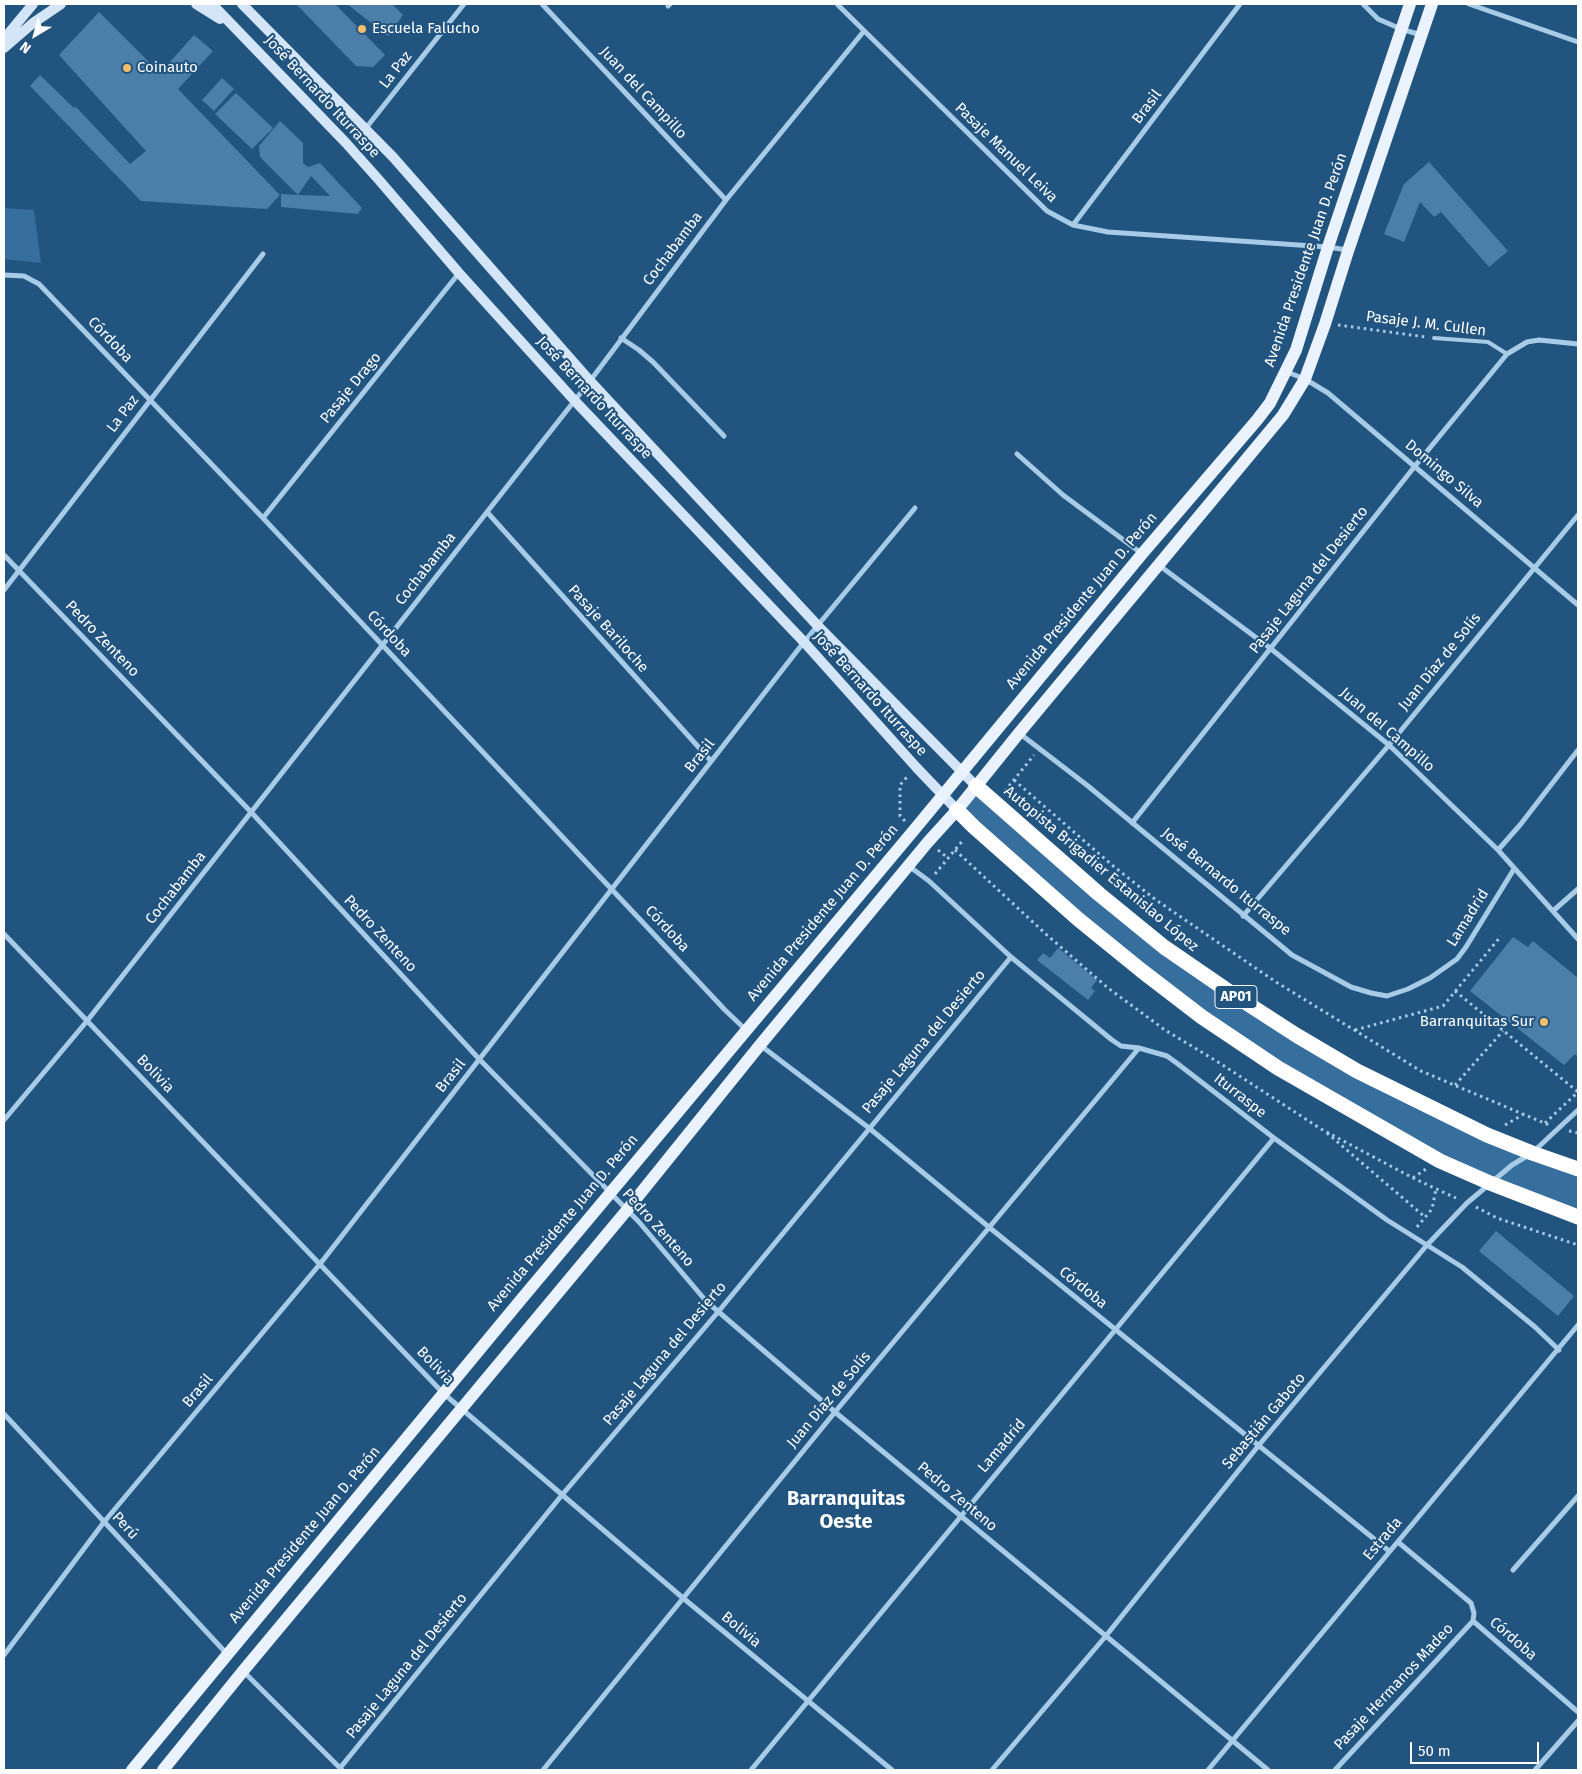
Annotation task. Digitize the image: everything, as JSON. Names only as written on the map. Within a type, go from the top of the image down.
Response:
[{"type":"highway","name":"Autopista Brigadier Estanislao López","points":[[976,786],[994,804],[1164,947],[1230,993],[1296,1035],[1357,1070],[1487,1135],[1532,1153],[1578,1168]]},
{"type":"highway","name":"AP01","points":[[957,810],[1078,919],[1142,972],[1202,1017],[1278,1068],[1440,1161],[1490,1183],[1578,1217]]},
{"type":"main road","points":[[4,39],[33,4]]},
{"type":"main road","points":[[4,48],[33,23],[61,4]]},
{"type":"main road","points":[[196,4],[242,35]]},
{"type":"main road","name":"José Bernardo Iturraspe","points":[[212,4],[379,180],[459,273],[574,400],[804,642],[957,810]]},
{"type":"main road","name":"José Bernardo Iturraspe","points":[[242,4],[366,128],[590,381],[818,626],[976,786]]},
{"type":"main road","points":[[246,4],[261,23]]},
{"type":"main road","name":"Avenida Presidente Juan D. Perón","points":[[132,1770],[443,1393],[962,773],[1142,554],[1257,420],[1270,402],[1296,350],[1328,247],[1410,4]]},
{"type":"main road","points":[[163,1770],[760,1045],[1266,436],[1296,397],[1305,379],[1325,324],[1348,250],[1432,4]]},
{"type":"street","name":"La Paz","points":[[366,128],[464,4]]},
{"type":"street","name":"Juan del Campillo","points":[[542,4],[726,200]]},
{"type":"street","name":"Pasaje Manuel Leiva","points":[[836,4],[1047,211],[1073,225],[1108,232],[1348,250]]},
{"type":"street","name":"Brasil","points":[[1073,225],[1240,4]]},
{"type":"street","points":[[1363,4],[1378,19],[1401,30],[1422,35]]},
{"type":"street","points":[[1469,4],[1578,42]]},
{"type":"street","name":"Cochabamba","points":[[4,1120],[87,1020],[590,381],[726,200],[864,31]]},
{"type":"street","name":"La Paz","points":[[4,590],[263,254]]},
{"type":"street","name":"Pasaje Drago","points":[[263,518],[459,273]]},
{"type":"street","name":"Córdoba","points":[[4,275],[24,276],[39,284],[263,518],[725,1010],[746,1030]]},
{"type":"street","points":[[621,338],[654,362],[724,436]]},
{"type":"street","points":[[1507,354],[1527,342],[1539,340],[1578,344]]},
{"type":"street","name":"Pasaje Laguna del Desierto","points":[[1132,823],[1415,466],[1507,354]]},
{"type":"street","name":"Domingo Silva","points":[[1286,372],[1305,379],[1328,393],[1578,605]]},
{"type":"street","points":[[1017,454],[1063,495],[1142,554]]},
{"type":"street","name":"Brasil","points":[[4,1655],[104,1522],[320,1264],[804,642],[915,508]]},
{"type":"street","name":"Pasaje Bariloche","points":[[487,512],[712,762]]},
{"type":"street","name":"Juan Díaz de Solís","points":[[1243,916],[1389,744],[1578,515]]},
{"type":"street","name":"Pedro Zenteno","points":[[4,555],[251,812],[480,1060],[639,1222],[706,1301],[835,1412],[1268,1770]]},
{"type":"street","name":"Juan del Campillo","points":[[1158,564],[1270,648],[1389,744],[1498,850],[1578,939]]},
{"type":"street","name":"José Bernardo Iturraspe","points":[[1019,733],[1088,786],[1292,955],[1351,987]]},
{"type":"street","points":[[1498,850],[1520,825],[1578,750]]},
{"type":"street","name":"Iturraspe","points":[[909,866],[929,881],[1011,957],[1112,1040],[1121,1046],[1139,1048],[1166,1056],[1178,1064],[1274,1138],[1387,1220],[1462,1266],[1535,1327],[1559,1350]]},
{"type":"street","name":"Lamadrid","points":[[1351,987],[1387,996],[1408,989],[1430,978],[1457,959],[1514,868]]},
{"type":"street","points":[[1553,911],[1578,889]]},
{"type":"street","name":"Bolivia","points":[[4,934],[461,1410],[683,1598],[892,1770]]},
{"type":"street","name":"Pasaje Laguna del Desierto","points":[[341,1769],[562,1495],[718,1312],[1011,957]]},
{"type":"street","name":"Córdoba","points":[[760,1045],[869,1128],[1389,1551]]},
{"type":"street","name":"Juan Díaz de Solís","points":[[543,1770],[835,1412],[1139,1048]]},
{"type":"street","name":"Sebastián Gaboto","points":[[992,1770],[1105,1636],[1259,1445],[1427,1245],[1467,1203],[1512,1165],[1532,1153],[1578,1110]]},
{"type":"street","name":"Lamadrid","points":[[750,1770],[1274,1138]]},
{"type":"street","name":"Estrada","points":[[1208,1770],[1578,1325]]},
{"type":"street","name":"Perú","points":[[4,1414],[228,1654]]},
{"type":"street","points":[[1513,1570],[1578,1496]]},
{"type":"street","name":"Córdoba","points":[[1398,1542],[1471,1604],[1474,1612],[1472,1621],[1578,1712]]},
{"type":"street","name":"Pasaje Hermanos Madeo","points":[[1335,1770],[1472,1621]]},
{"type":"street","points":[[243,1671],[341,1769]]},
{"type":"street","points":[[1535,1770],[1578,1721]]},
{"type":"lane","name":"Pasaje J. M. Cullen","points":[[1434,338],[1488,342],[1507,354]]},
{"type":"path","name":"Pasaje J. M. Cullen","points":[[1325,324],[1434,338]]},
{"type":"path","points":[[994,804],[1039,749]]},
{"type":"path","points":[[914,830],[900,816],[900,785],[916,767]]},
{"type":"path","points":[[1014,780],[1112,865],[1156,900],[1276,982],[1421,1071],[1558,1129],[1578,1133]]},
{"type":"path","points":[[929,881],[974,827]]},
{"type":"path","points":[[1354,1030],[1443,1006],[1501,936]]},
{"type":"path","points":[[1455,991],[1578,1092],[1545,1123]]},
{"type":"path","points":[[1455,1085],[1503,1031]]},
{"type":"path","points":[[1322,1129],[1426,1217]]},
{"type":"path","points":[[1411,1235],[1432,1209],[1436,1189]]},
{"type":"shaded area","points":[[4,208],[34,210],[41,263],[4,259]]},
{"type":"shaded area","points":[[976,786],[1099,894],[1357,1071],[1578,1169],[1578,1217],[1490,1183],[1202,1017],[957,810]]},
{"type":"building","points":[[296,4],[335,4],[385,55],[373,67],[356,66]]},
{"type":"building","points":[[347,4],[394,4],[403,15],[388,36]]},
{"type":"building","points":[[99,12],[160,73],[194,35],[213,51],[178,89],[280,195],[267,209],[141,201],[30,86],[40,75],[74,108],[76,107],[130,164],[146,151],[59,55]]},
{"type":"building","points":[[222,78],[234,89],[214,111],[202,100]]},
{"type":"building","points":[[236,93],[273,128],[252,149],[215,114]]},
{"type":"building","points":[[280,121],[303,143],[303,163],[308,167],[320,163],[362,208],[358,214],[281,207],[281,194],[298,195],[260,157],[259,146]],"holes":[[[311,176],[330,196],[298,195]]]},
{"type":"building","points":[[1429,162],[1508,251],[1489,267],[1441,212],[1434,217],[1420,202],[1404,242],[1384,234],[1404,184]]},
{"type":"building","name":"Barranquitas Sur","points":[[1513,937],[1528,947],[1533,941],[1578,978],[1578,1057],[1575,1054],[1564,1065],[1470,991]]},
{"type":"building","points":[[1058,948],[1097,980],[1091,988],[1095,991],[1088,1000],[1037,960],[1043,953],[1050,958]]},
{"type":"building","points":[[1496,1231],[1574,1296],[1558,1316],[1479,1251]]},
{"type":"place","name":"Escuela Falucho","points":[[362,29]]},
{"type":"place","name":"Coinauto","points":[[127,68]]},
{"type":"place","name":"Barranquitas Sur","points":[[1544,1022]]},
{"type":"district","name":"Barranquitas Oeste","points":[[846,1510]]}]
